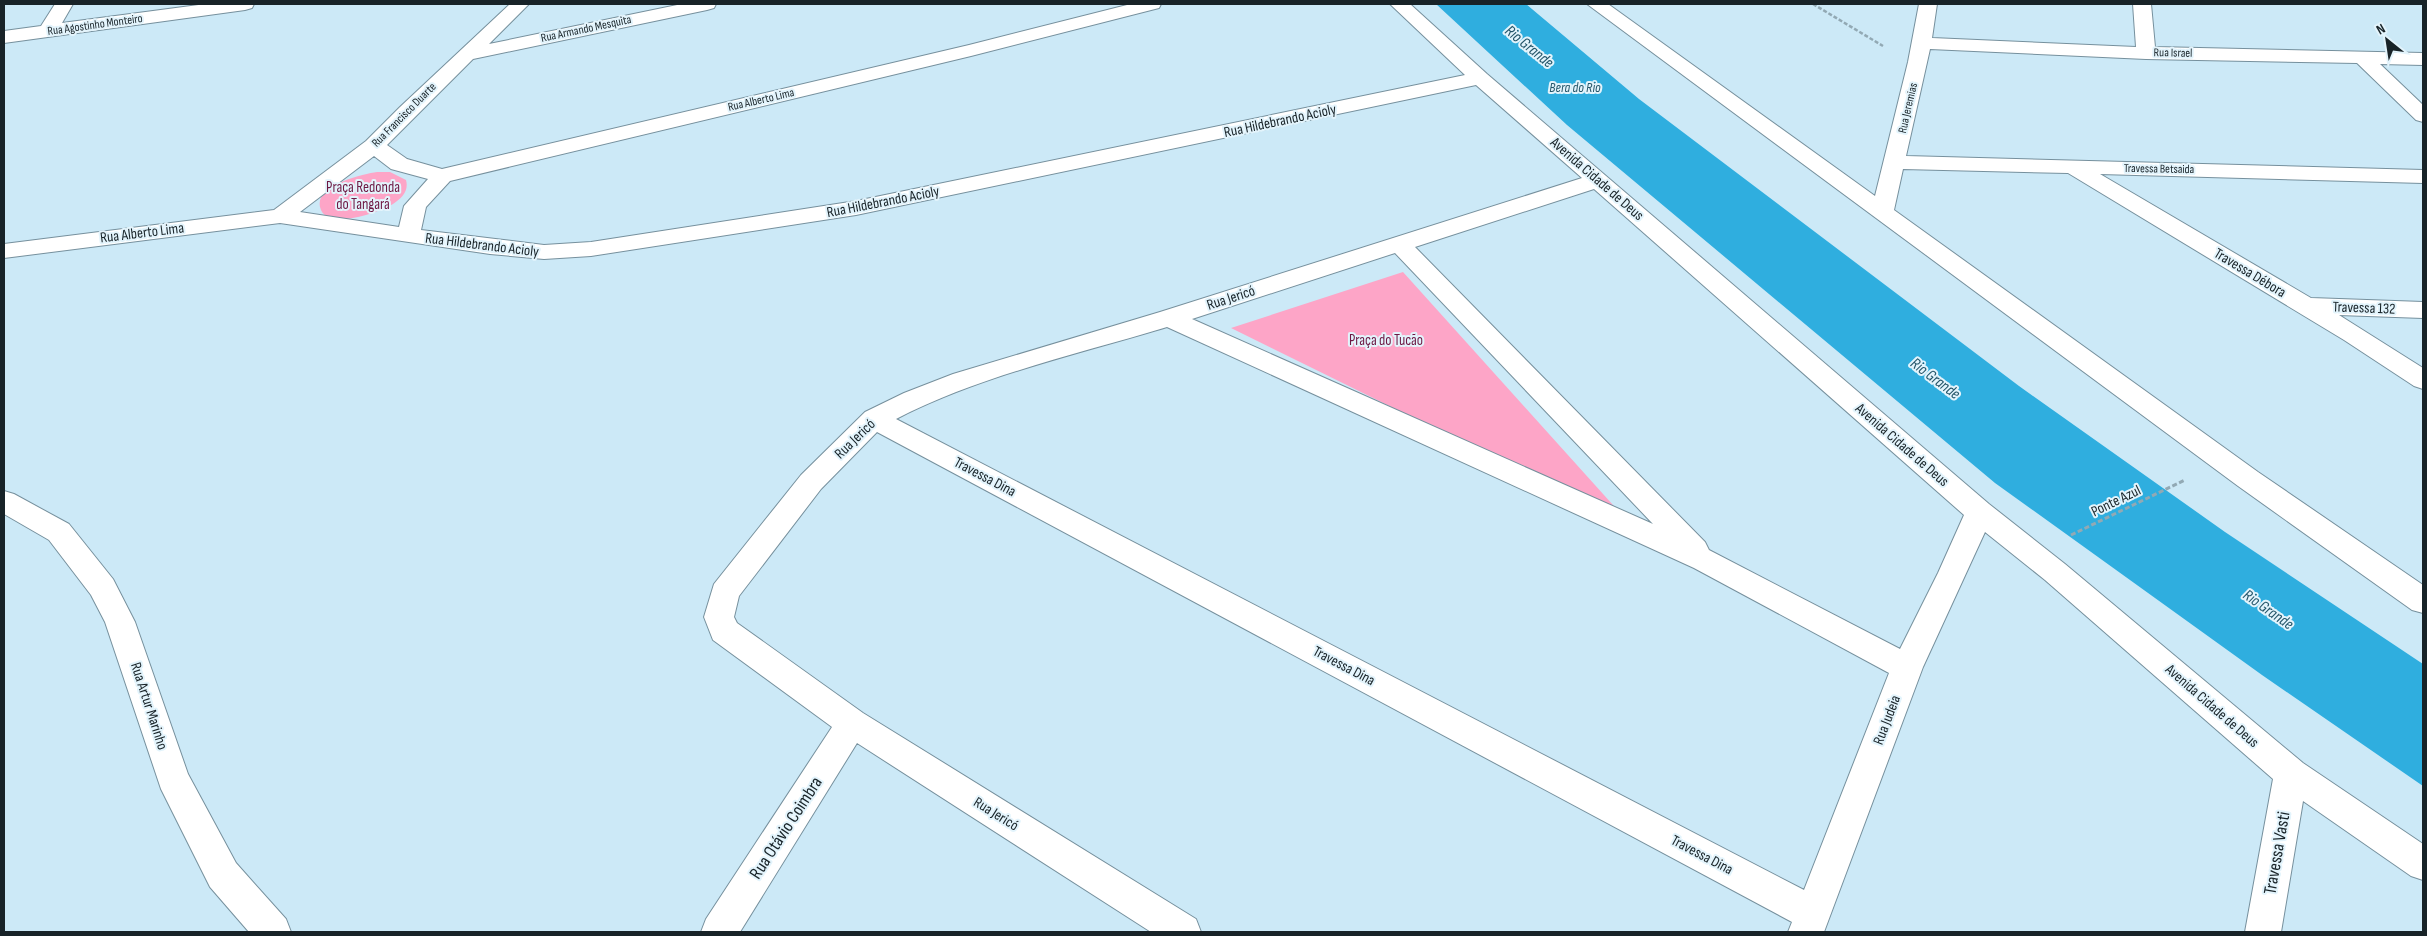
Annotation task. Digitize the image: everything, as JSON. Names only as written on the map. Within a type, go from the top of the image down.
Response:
[{"type":"street","points":[[46,32],[64,4]]},
{"type":"street","name":"Rua Agostinho Monteiro","points":[[4,37],[207,6],[245,4]]},
{"type":"street","name":"Rua Francisco Duarte","points":[[280,216],[374,146],[407,111],[520,4]]},
{"type":"street","name":"Rua Armando Mesquita","points":[[465,55],[707,4]]},
{"type":"street","name":"Rua Alberto Lima","points":[[374,146],[399,164],[442,176],[961,52],[1152,4]]},
{"type":"street","name":"Avenida Cidade de Deus","points":[[1399,4],[1480,78],[1979,512],[2055,572],[2291,774],[2423,864]]},
{"type":"street","points":[[1596,4],[2248,479],[2423,601]]},
{"type":"street","name":"Rua Jeremias","points":[[1882,212],[1896,162],[1920,52],[1928,4]]},
{"type":"street","points":[[2142,4],[2146,53]]},
{"type":"street","name":"Rua Israel","points":[[1920,52],[2146,53],[2423,59]]},
{"type":"street","points":[[2363,58],[2423,116]]},
{"type":"street","name":"Rua Hildebrando Acioly","points":[[280,216],[408,236],[544,252],[647,242],[866,206],[1480,78]]},
{"type":"street","name":"Travessa Betsaida","points":[[1896,162],[2423,176]]},
{"type":"street","name":"Travessa Débora","points":[[2075,168],[2423,380]]},
{"type":"street","points":[[408,236],[415,206],[442,176]]},
{"type":"street","name":"Rua Jericó","points":[[1183,932],[852,723],[724,631],[719,617],[725,592],[811,482],[874,419],[913,399],[962,380],[1169,318],[1598,180]]},
{"type":"street","name":"Rua Alberto Lima","points":[[4,251],[280,216]]},
{"type":"street","points":[[1399,244],[1704,560]]},
{"type":"street","name":"Travessa 132","points":[[2304,306],[2423,310]]},
{"type":"street","points":[[1169,318],[1704,560],[1908,667]]},
{"type":"street","name":"Travessa Dina","points":[[874,419],[1810,923]]},
{"type":"street","name":"Rua Artur Marinho","points":[[4,501],[59,532],[102,586],[120,622],[173,778],[223,875],[273,932]]},
{"type":"street","name":"Rua Judeia","points":[[1810,923],[1908,667],[1979,512]]},
{"type":"street","name":"Rua Otávio Coimbra","points":[[719,932],[852,723]]},
{"type":"street","name":"Travessa Vasti","points":[[2263,932],[2291,774]]},
{"type":"path","points":[[1813,4],[1885,48],[1920,52]]},
{"type":"path","name":"Ponte Azul","points":[[2063,539],[2179,482]]},
{"type":"green space","name":"Praça Redonda do Tangará","points":[[377,172],[390,172],[406,180],[407,188],[402,197],[377,211],[354,218],[332,218],[324,214],[320,207],[320,199],[332,187],[351,178]]},
{"type":"green space","name":"Praça do Tucão","points":[[1403,272],[1631,525],[1231,328]]},
{"type":"water","points":[[1436,4],[1526,4],[1639,99],[2019,386],[2225,532],[2423,664],[2423,786],[2262,675],[1995,483],[1567,125]]},
{"type":"water label","name":"Rio Grande","points":[[1529,47]]},
{"type":"water label","name":"Bera do Rio","points":[[1575,87]]},
{"type":"water label","name":"Rio Grande","points":[[1935,379]]},
{"type":"water label","name":"Rio Grande","points":[[2268,610]]}]
